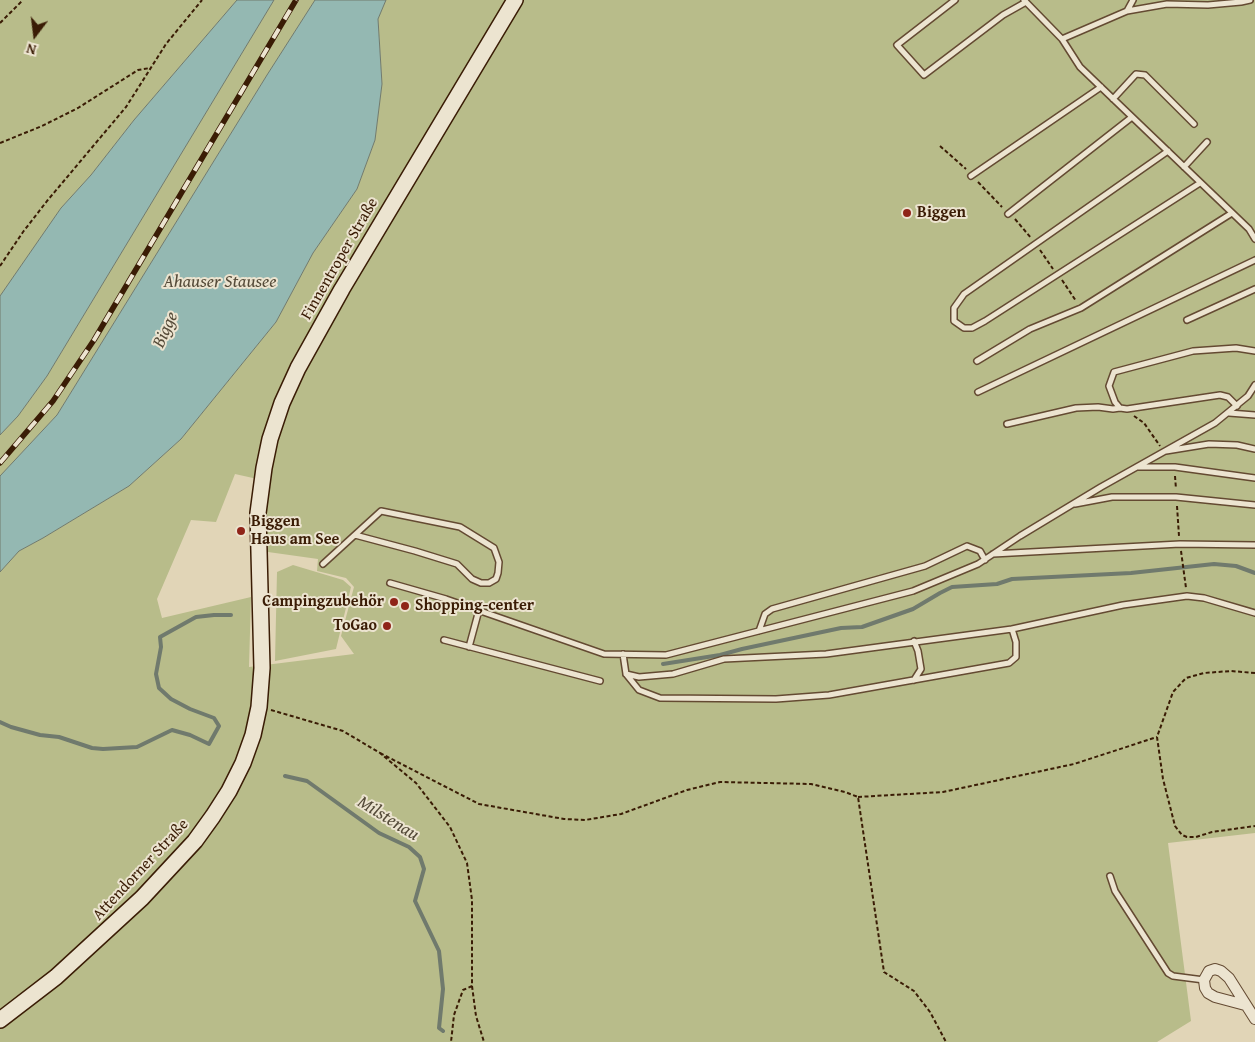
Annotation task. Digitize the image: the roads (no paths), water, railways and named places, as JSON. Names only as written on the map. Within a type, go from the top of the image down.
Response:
[{"type":"main road","name":"Finnentroper Straße","points":[[259,557],[258,513],[264,468],[274,427],[288,388],[342,289],[515,0]]},
{"type":"main road","name":"Attendorner Straße","points":[[0,1020],[56,977],[142,898],[195,841],[219,808],[243,763],[253,735],[258,707],[262,668],[259,557]]},
{"type":"street","points":[[1245,1005],[1215,997],[1208,993],[1204,980],[1209,971],[1214,969],[1221,971],[1229,978],[1255,1019]]},
{"type":"lane","points":[[956,0],[897,45],[924,76],[1003,15],[1025,1],[1062,39],[1080,67],[1249,229],[1255,238]]},
{"type":"lane","points":[[1127,11],[1133,0]]},
{"type":"lane","points":[[1062,39],[1127,11],[1167,4],[1208,5],[1250,0]]},
{"type":"lane","points":[[1113,99],[1136,74],[1145,75],[1194,124]]},
{"type":"lane","points":[[971,176],[1101,87]]},
{"type":"lane","points":[[1008,214],[1132,117]]},
{"type":"lane","points":[[1184,167],[1207,142]]},
{"type":"lane","points":[[1168,151],[964,294],[954,308],[954,321],[964,328],[972,328],[1200,183]]},
{"type":"lane","points":[[977,361],[1030,329],[1081,308],[1232,213]]},
{"type":"lane","points":[[978,392],[1255,260]]},
{"type":"lane","points":[[1187,320],[1255,290]]},
{"type":"lane","points":[[1120,408],[1115,402],[1109,386],[1114,372],[1193,351],[1236,348],[1255,351]]},
{"type":"lane","points":[[390,583],[446,599],[604,654],[666,655],[913,591],[978,564],[1072,504],[1215,423],[1248,396],[1255,386]]},
{"type":"lane","points":[[1007,424],[1076,408],[1127,409],[1220,394],[1228,397],[1237,406]]},
{"type":"lane","points":[[1228,413],[1255,414]]},
{"type":"lane","points":[[1163,451],[1209,444],[1255,449]]},
{"type":"lane","points":[[1136,467],[1175,467],[1255,478]]},
{"type":"lane","points":[[1072,504],[1112,497],[1176,497],[1255,505]]},
{"type":"lane","points":[[323,564],[355,535],[381,512],[460,527],[494,548],[500,562],[498,573],[496,579],[489,583],[481,583],[472,579],[457,564],[355,535]]},
{"type":"lane","points":[[993,554],[1180,544],[1255,545]]},
{"type":"lane","points":[[759,631],[765,614],[772,609],[925,566],[966,546],[980,551],[985,560]]},
{"type":"lane","points":[[626,674],[638,677],[673,674],[724,659],[803,656],[1012,629],[1123,606],[1186,596],[1204,598],[1255,613]]},
{"type":"lane","points":[[469,647],[479,610]]},
{"type":"lane","points":[[623,654],[626,674],[639,690],[660,698],[776,699],[829,695],[1009,663],[1016,657],[1016,642],[1012,629]]},
{"type":"lane","points":[[444,640],[600,681]]},
{"type":"lane","points":[[914,641],[918,651],[920,669],[914,680]]},
{"type":"lane","points":[[1110,876],[1115,891],[1168,973],[1173,976],[1204,980]]},
{"type":"water","points":[[237,0],[274,0],[47,376],[18,416],[0,435],[0,296],[61,208],[91,175],[134,120]]},
{"type":"water","name":"Ahauser Stausee","points":[[315,0],[386,0],[378,19],[382,84],[375,140],[357,189],[313,253],[276,322],[181,439],[129,486],[19,551],[0,572],[0,476],[57,415]]},
{"type":"waterway","points":[[663,664],[720,655],[841,628],[862,627],[913,609],[952,587],[997,584],[1012,579],[1131,573],[1214,564],[1236,566],[1255,573]]},
{"type":"waterway","name":"Milstenau","points":[[0,722],[11,727],[40,735],[59,737],[92,748],[137,747],[172,730],[190,735],[209,744],[219,726],[214,718],[171,699],[159,688],[156,674],[161,647],[160,637],[196,617],[231,615]]},
{"type":"waterway","name":"Milstenau","points":[[285,776],[307,781],[379,833],[409,847],[420,857],[424,869],[415,901],[439,951],[443,989],[439,1028],[443,1031]]},
{"type":"railway","points":[[0,463],[53,401],[94,340],[296,0]]},
{"type":"place","name":"Biggen","points":[[907,213]]},
{"type":"place","name":"Biggen Haus am See","points":[[241,531]]},
{"type":"place","name":"Campingzubehör","points":[[394,602]]},
{"type":"place","name":"Shopping-center","points":[[405,606]]},
{"type":"place","name":"ToGao","points":[[387,626]]},
{"type":"water label","name":"Bigge","points":[[166,330]]}]
